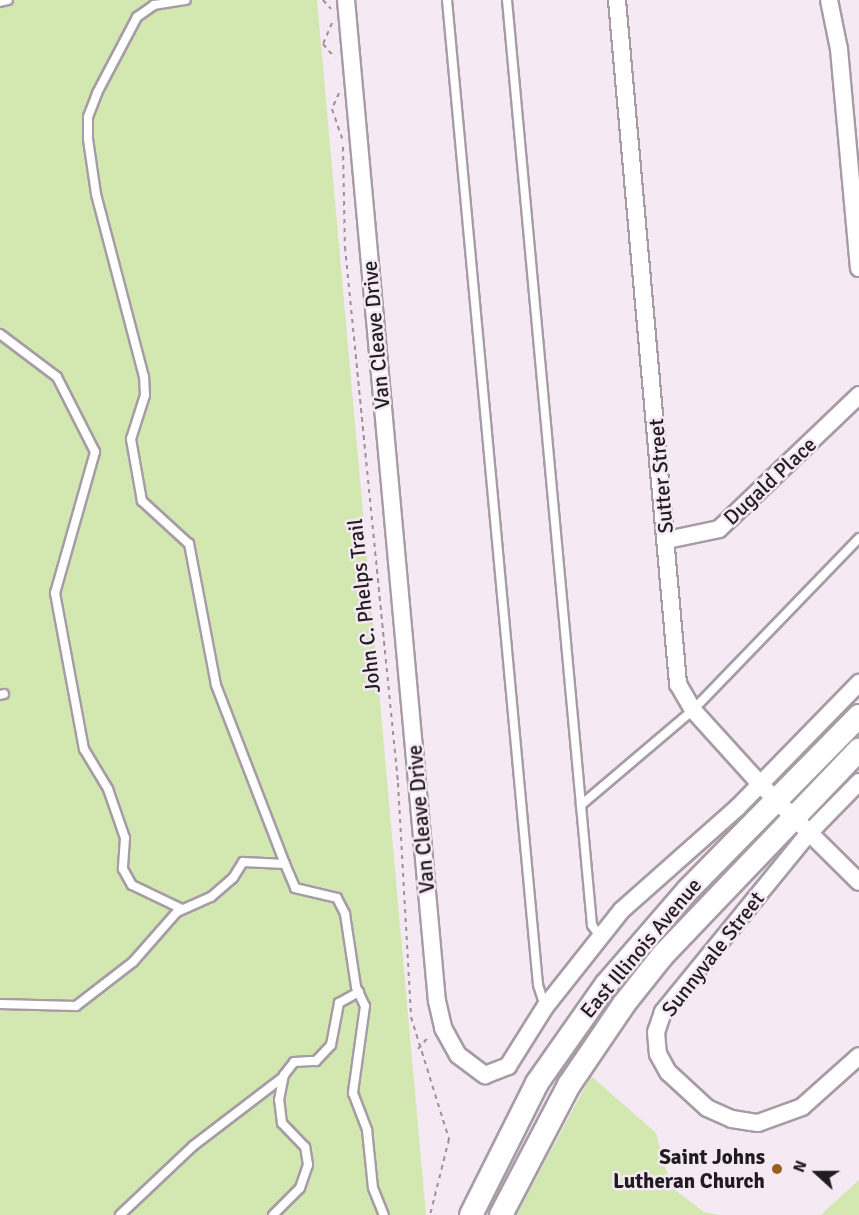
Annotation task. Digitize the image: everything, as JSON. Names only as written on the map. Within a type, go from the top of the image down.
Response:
[{"type":"main road","name":"East Illinois Avenue","points":[[501,1215],[569,1084],[618,1012],[859,716]]},
{"type":"main road","name":"East Illinois Avenue","points":[[471,1215],[505,1138],[561,1046],[648,934],[784,809],[859,750]]},
{"type":"street","name":"Van Cleave Drive","points":[[346,0],[437,1001],[449,1042],[485,1075],[508,1066],[545,1007],[600,937],[649,883],[760,784],[859,683]]},
{"type":"street","name":"Sutter Street","points":[[617,0],[667,540],[678,684],[693,710],[760,784],[859,882]]},
{"type":"street","points":[[829,0],[852,118],[859,268]]},
{"type":"street","name":"Dugald Place","points":[[667,540],[719,529],[859,395]]},
{"type":"street","name":"Sunnyvale Street","points":[[859,783],[808,834],[663,1012],[658,1054],[668,1072],[707,1108],[732,1119],[758,1123],[802,1107],[859,1056]]},
{"type":"lane","points":[[0,2],[9,0]]},
{"type":"lane","points":[[186,0],[154,5],[137,17],[97,93],[88,117],[88,139],[96,194],[144,377],[145,395],[131,439],[142,501],[189,544],[216,685],[285,864],[296,888],[337,898],[359,992],[365,1006],[353,1093],[367,1130],[373,1188],[384,1215]]},
{"type":"lane","points":[[447,0],[537,973],[545,1007]]},
{"type":"lane","points":[[507,0],[580,805],[592,925],[600,937]]},
{"type":"lane","points":[[0,334],[57,377],[95,452],[55,593],[84,749],[108,789],[125,838],[123,869],[132,885],[182,909]]},
{"type":"lane","points":[[580,805],[693,710],[859,538]]},
{"type":"lane","points":[[0,1004],[76,1006],[133,962],[182,909],[211,897],[243,862],[285,864]]},
{"type":"lane","points":[[120,1215],[193,1146],[236,1118],[284,1075],[294,1062],[316,1061],[331,1045],[339,1003],[359,992]]},
{"type":"lane","points":[[273,1215],[300,1188],[308,1165],[305,1147],[282,1123],[279,1100],[284,1075]]},
{"type":"path","points":[[323,0],[334,20],[323,44],[338,65]]},
{"type":"path","name":"John C. Phelps Trail","points":[[340,87],[332,109],[343,141],[345,247],[398,783],[411,1017],[424,1067],[440,1096],[449,1139],[430,1215]]},
{"type":"green space","points":[[0,0],[317,0],[426,1215],[0,1215]]},
{"type":"green space","points":[[591,1076],[656,1133],[671,1187],[704,1212],[719,1215],[516,1215]]},
{"type":"green space","points":[[859,1180],[859,1215],[821,1215],[828,1208]]},
{"type":"place","name":"Saint Johns Lutheran Church","points":[[777,1169]]}]
